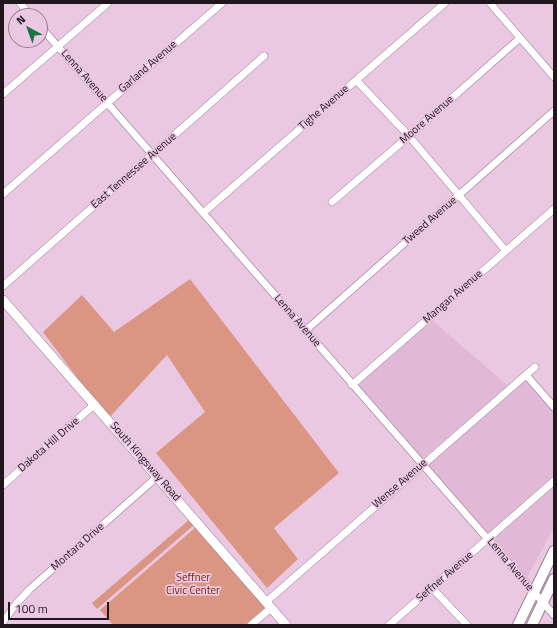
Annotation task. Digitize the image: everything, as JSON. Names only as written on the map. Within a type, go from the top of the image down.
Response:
[{"type":"main road","points":[[518,625],[554,551]]},
{"type":"main road","points":[[532,625],[554,579]]},
{"type":"street","points":[[3,94],[108,3]]},
{"type":"street","name":"Garland Avenue","points":[[3,194],[222,3]]},
{"type":"street","name":"Tighe Avenue","points":[[203,213],[445,3]]},
{"type":"street","points":[[490,3],[554,77]]},
{"type":"street","name":"Lenna Avenue","points":[[48,35],[554,615]]},
{"type":"street","name":"Moore Avenue","points":[[332,202],[520,38]]},
{"type":"street","name":"East Tennessee Avenue","points":[[3,286],[264,56]]},
{"type":"street","points":[[356,80],[409,136],[506,251]]},
{"type":"street","name":"Tweed Avenue","points":[[305,330],[554,111]]},
{"type":"street","name":"Mangan Avenue","points":[[352,385],[554,209]]},
{"type":"street","name":"South Kingsway Road","points":[[3,300],[158,476],[286,625]]},
{"type":"street","name":"Wense Avenue","points":[[251,625],[269,605],[422,465],[535,368]]},
{"type":"street","points":[[526,375],[554,407]]},
{"type":"street","name":"Dakota Hill Drive","points":[[3,485],[95,404]]},
{"type":"street","name":"Montara Drive","points":[[3,622],[24,595],[158,476]]},
{"type":"street","name":"Seffner Avenue","points":[[389,625],[554,480]]},
{"type":"street","points":[[432,588],[467,625]]},
{"type":"shaded area","points":[[432,320],[507,385],[514,381],[422,459],[357,385]]},
{"type":"shaded area","points":[[526,380],[554,413],[554,475],[488,534],[427,465]]},
{"type":"shaded area","points":[[554,486],[554,528],[526,579],[493,540]]},
{"type":"green space","points":[[190,279],[339,473],[274,528],[298,559],[267,588],[156,453],[205,412],[167,355],[108,419],[43,332],[82,295],[114,332]]},
{"type":"green space","points":[[190,519],[195,524],[97,609],[92,603]]},
{"type":"green space","name":"Seffner Civic Center","points":[[196,527],[266,607],[245,625],[113,625],[100,610]]}]
